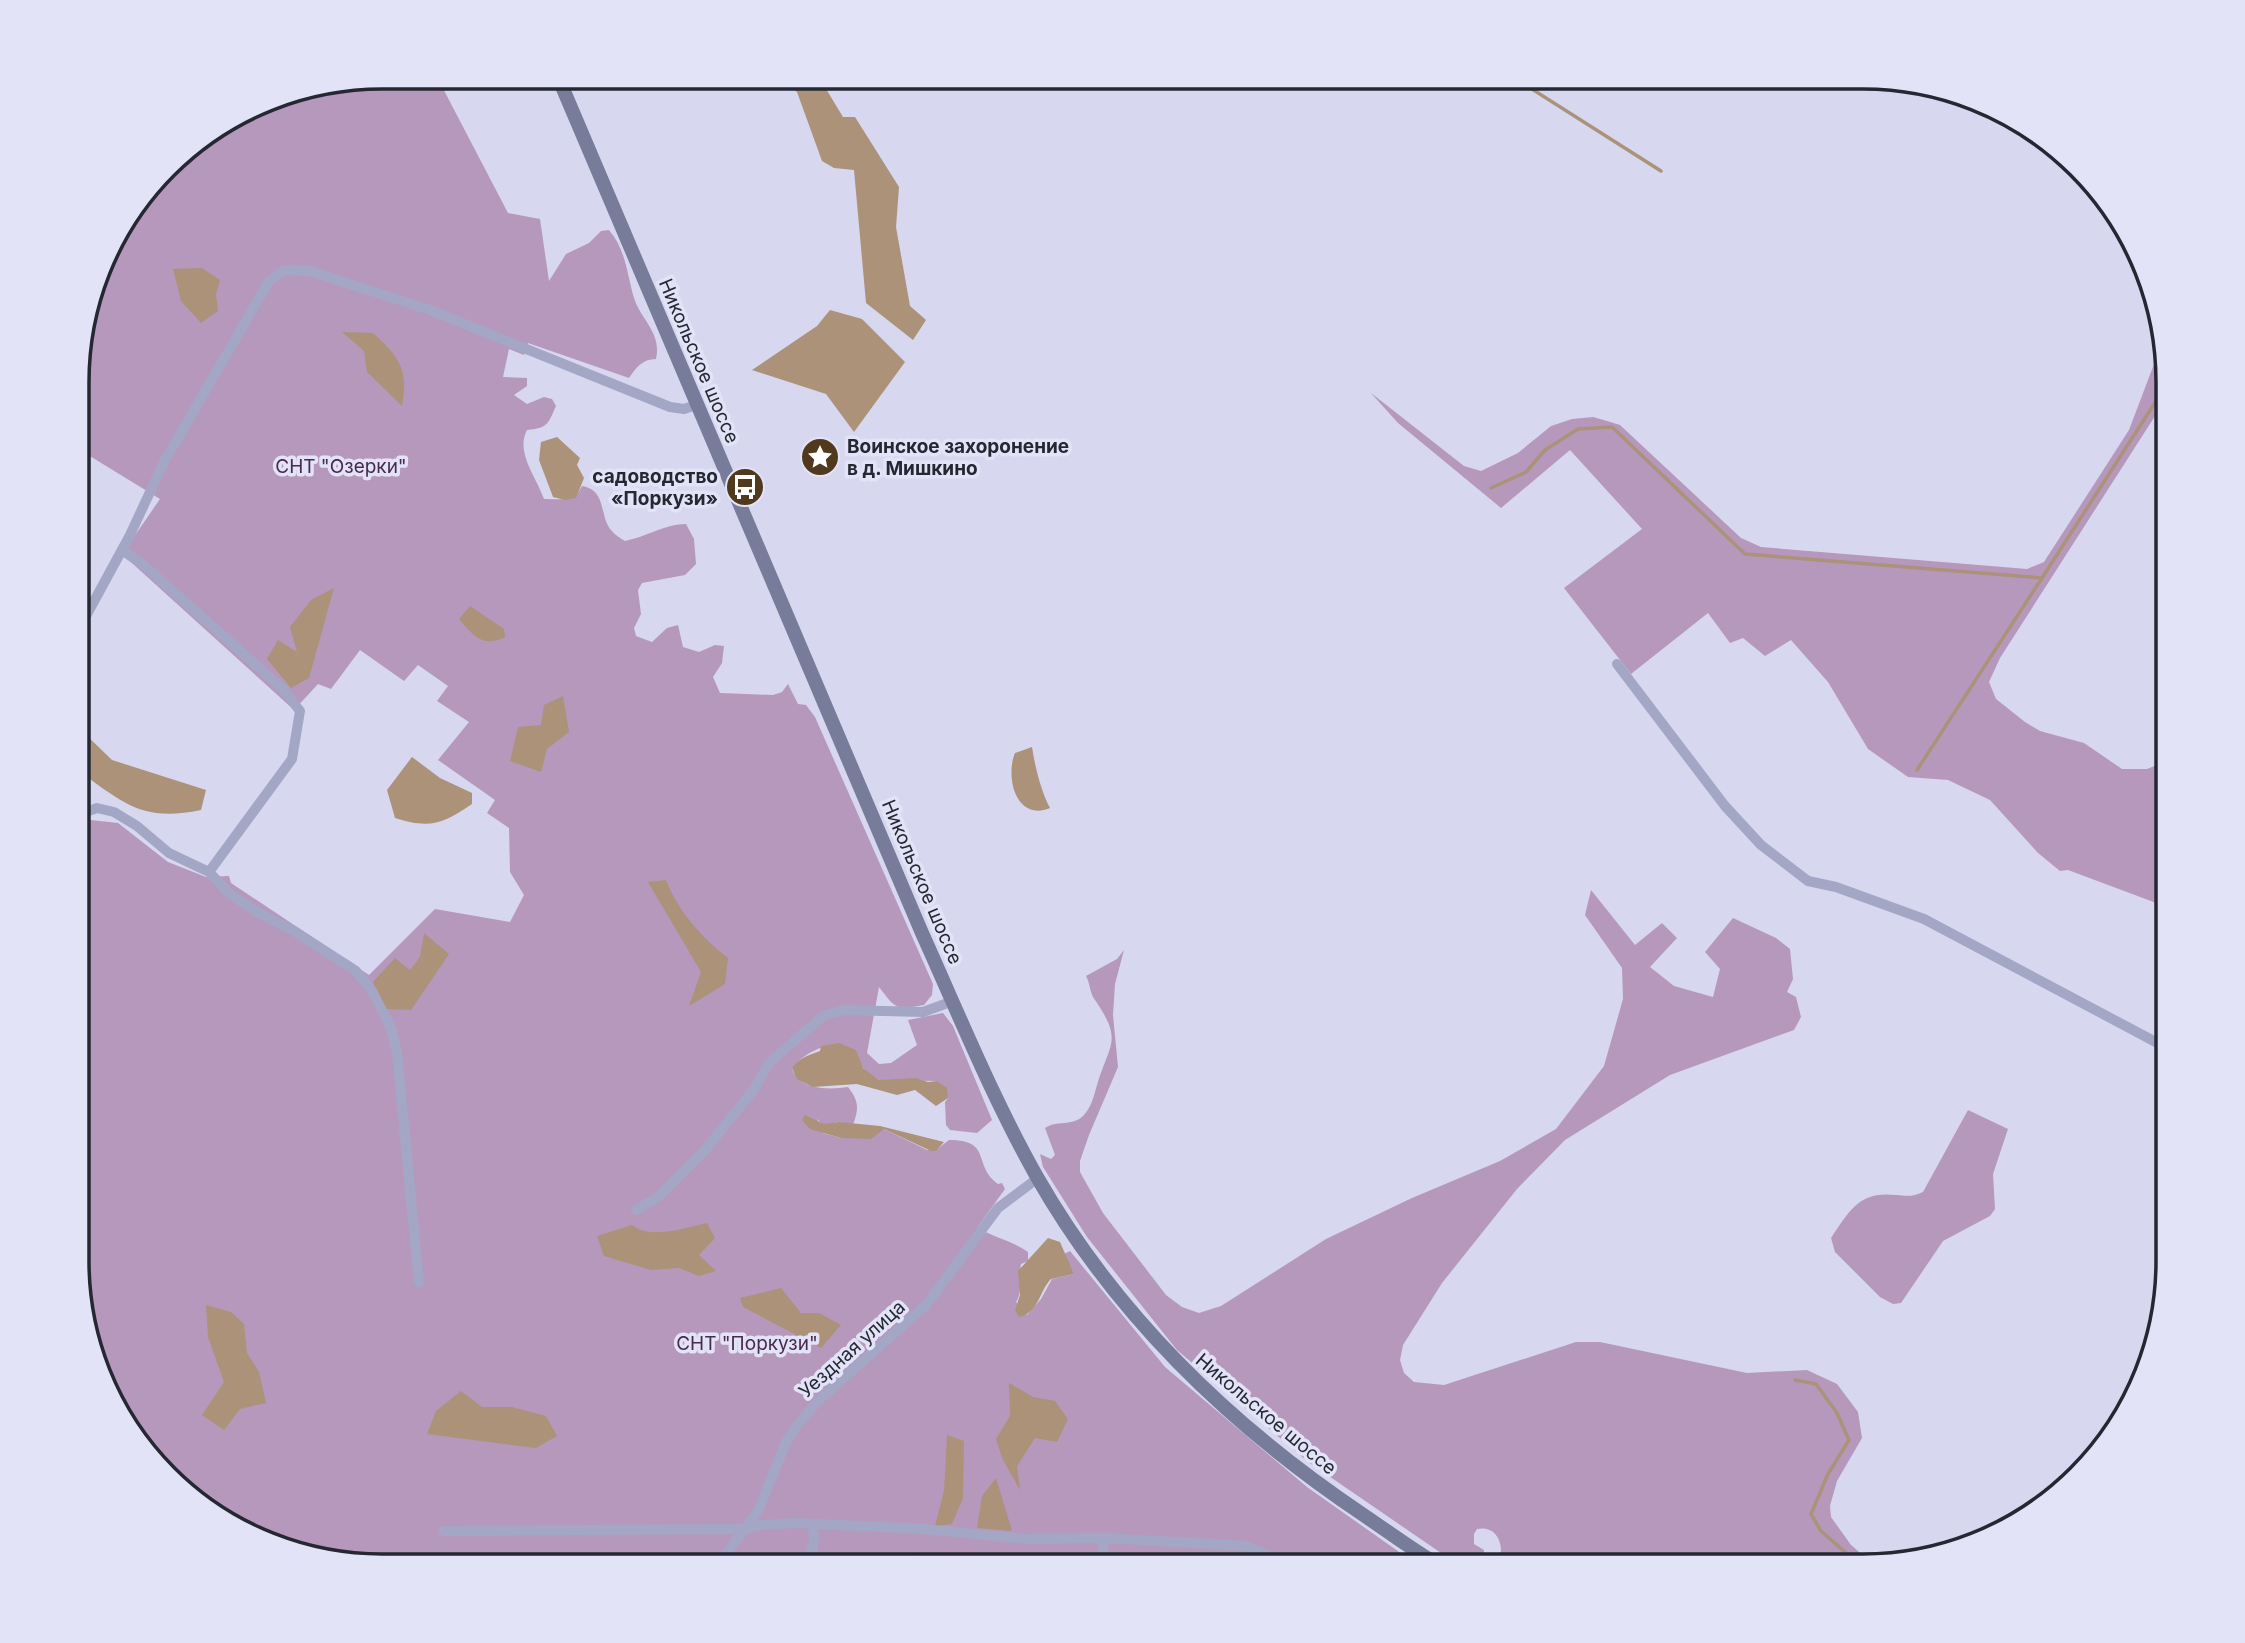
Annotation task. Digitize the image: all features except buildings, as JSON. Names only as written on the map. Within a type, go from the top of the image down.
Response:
[{"type":"main road","name":"Никольское шоссе","points":[[563,89],[982,1068],[1038,1178],[1076,1239],[1118,1296],[1188,1375],[1280,1455],[1423,1554]]},
{"type":"street","points":[[89,610],[122,550],[163,462],[270,281],[284,270],[310,271],[430,310],[670,407],[684,409],[696,405]]},
{"type":"street","points":[[122,550],[141,563],[283,689],[300,711],[292,759],[209,872]]},
{"type":"street","points":[[1617,664],[1725,806],[1761,845],[1808,881],[1836,887],[1924,919],[2156,1042]]},
{"type":"street","points":[[89,811],[97,808],[114,812],[137,826],[169,853],[209,872],[239,900],[356,971],[372,991],[391,1028],[397,1054],[419,1283]]},
{"type":"street","points":[[636,1210],[658,1197],[705,1150],[755,1088],[769,1063],[823,1016],[844,1010],[923,1012],[953,1001]]},
{"type":"street","name":"Уездная улица","points":[[726,1554],[758,1511],[786,1442],[798,1424],[818,1401],[926,1305],[998,1208],[1038,1178]]},
{"type":"street","points":[[444,1531],[744,1529],[761,1525],[813,1525],[924,1529],[1026,1539],[1104,1538],[1246,1546],[1265,1554]]},
{"type":"street","points":[[813,1525],[813,1554]]},
{"type":"street","points":[[1103,1554],[1104,1538]]},
{"type":"green space","points":[[443,89],[508,213],[540,219],[549,281],[566,254],[589,243],[601,231],[609,230],[623,254],[637,306],[656,342],[656,359],[643,362],[629,378],[528,343],[524,355],[509,349],[503,377],[527,378],[527,386],[514,395],[527,404],[544,397],[552,399],[556,406],[546,424],[527,430],[524,438],[525,456],[544,499],[575,498],[582,486],[590,488],[599,498],[607,524],[625,541],[671,526],[686,524],[694,539],[696,564],[685,575],[642,583],[638,590],[641,614],[634,628],[636,636],[652,642],[667,628],[678,625],[683,647],[699,652],[715,645],[724,646],[722,663],[713,677],[720,693],[773,695],[782,692],[788,684],[798,704],[806,705],[815,717],[933,984],[932,995],[924,1005],[907,1007],[893,1004],[879,987],[867,1053],[879,1064],[891,1063],[917,1045],[908,1020],[943,1013],[953,1026],[992,1120],[977,1133],[950,1130],[946,1125],[945,1102],[948,1098],[937,1081],[879,1080],[866,1071],[843,1045],[836,1045],[822,1047],[808,1054],[792,1069],[796,1076],[808,1085],[824,1088],[848,1087],[854,1096],[857,1109],[853,1125],[839,1122],[823,1125],[817,1119],[823,1133],[841,1138],[884,1129],[927,1150],[936,1150],[949,1140],[972,1144],[990,1177],[998,1184],[1002,1183],[1005,1189],[977,1228],[1028,1252],[1028,1261],[1021,1264],[1020,1289],[1016,1302],[1027,1315],[1041,1299],[1052,1279],[1074,1274],[1064,1254],[1070,1251],[1165,1367],[1307,1487],[1402,1554],[363,1553],[306,1544],[253,1524],[219,1504],[189,1481],[162,1454],[128,1407],[99,1337],[92,1299],[89,1261],[89,820],[118,823],[168,862],[206,877],[229,876],[231,883],[369,975],[435,909],[510,922],[524,895],[510,872],[509,828],[487,813],[495,800],[438,760],[469,722],[437,701],[448,686],[418,665],[404,681],[360,650],[331,689],[318,684],[294,710],[122,554],[160,499],[89,456],[90,363],[99,306],[119,253],[139,219],[162,189],[189,162],[219,139],[253,119],[306,99],[344,92]]},
{"type":"green space","points":[[2155,362],[2156,414],[2000,658],[1989,682],[1996,699],[2040,731],[2084,743],[2122,769],[2147,769],[2156,765],[2156,903],[2068,870],[2060,871],[2038,853],[1990,800],[1948,780],[1908,777],[1868,749],[1828,682],[1791,640],[1765,656],[1743,638],[1730,643],[1708,613],[1631,674],[1564,588],[1642,529],[1570,450],[1501,508],[1398,423],[1371,393],[1464,466],[1481,471],[1518,453],[1551,426],[1572,419],[1593,417],[1620,425],[1741,538],[1761,547],[2027,569],[2044,562],[2129,430]]},
{"type":"green space","points":[[1591,890],[1635,945],[1662,923],[1677,938],[1650,967],[1674,986],[1713,997],[1720,969],[1705,952],[1733,918],[1776,938],[1790,949],[1793,979],[1787,992],[1796,997],[1801,1017],[1794,1030],[1670,1075],[1565,1140],[1517,1189],[1442,1283],[1403,1345],[1400,1360],[1404,1373],[1414,1382],[1444,1385],[1576,1342],[1600,1342],[1747,1373],[1807,1370],[1837,1384],[1858,1412],[1862,1438],[1837,1481],[1830,1506],[1831,1517],[1851,1545],[1861,1554],[1500,1554],[1499,1539],[1490,1530],[1482,1528],[1477,1529],[1474,1534],[1474,1544],[1484,1550],[1484,1554],[1443,1554],[1307,1461],[1177,1350],[1087,1237],[1043,1167],[1040,1154],[1051,1159],[1055,1155],[1045,1128],[1075,1121],[1087,1112],[1111,1042],[1109,1025],[1093,998],[1086,976],[1117,959],[1124,950],[1115,984],[1113,1015],[1118,1067],[1089,1135],[1080,1161],[1080,1172],[1103,1213],[1166,1295],[1182,1307],[1199,1313],[1221,1306],[1326,1239],[1412,1198],[1500,1161],[1556,1129],[1604,1066],[1623,999],[1622,968],[1585,915]]},
{"type":"green space","points":[[1968,1110],[2008,1129],[1993,1174],[1995,1209],[1990,1216],[1943,1241],[1901,1303],[1893,1304],[1880,1297],[1835,1252],[1831,1238],[1850,1211],[1864,1199],[1883,1195],[1910,1196],[1923,1192]]},
{"type":"shaded area","points":[[793,89],[826,89],[843,117],[855,117],[899,187],[896,227],[910,306],[926,320],[913,340],[866,303],[854,170],[834,168],[822,161],[797,92]]},
{"type":"shaded area","points":[[202,268],[220,280],[216,295],[218,311],[201,323],[181,301],[173,269]]},
{"type":"shaded area","points":[[830,310],[862,319],[905,362],[854,432],[826,394],[752,370],[817,326]]},
{"type":"shaded area","points":[[342,332],[373,333],[389,349],[403,373],[402,406],[367,372],[364,351]]},
{"type":"shaded area","points":[[557,437],[580,458],[577,465],[584,478],[576,498],[565,500],[553,497],[539,460],[541,442]]},
{"type":"shaded area","points":[[334,588],[309,678],[291,688],[267,659],[278,640],[297,652],[290,627],[311,600]]},
{"type":"shaded area","points":[[470,606],[504,629],[505,637],[484,641],[474,635],[459,619]]},
{"type":"shaded area","points":[[563,696],[569,732],[547,749],[541,772],[510,761],[518,727],[541,725],[544,705]]},
{"type":"shaded area","points":[[89,738],[112,760],[206,790],[201,810],[164,814],[136,808],[89,778]]},
{"type":"shaded area","points":[[1032,747],[1039,779],[1050,808],[1038,811],[1021,803],[1016,795],[1011,774],[1015,753]]},
{"type":"shaded area","points":[[412,757],[440,778],[472,793],[472,804],[435,823],[417,823],[395,818],[387,790]]},
{"type":"shaded area","points":[[666,880],[691,923],[728,958],[725,984],[689,1006],[701,972],[648,882]]},
{"type":"shaded area","points":[[424,933],[449,954],[411,1010],[386,1009],[373,982],[395,958],[410,970],[420,957]]},
{"type":"shaded area","points":[[839,1043],[856,1050],[863,1068],[879,1080],[916,1078],[928,1082],[937,1081],[947,1088],[948,1098],[936,1106],[915,1090],[897,1095],[857,1084],[813,1087],[797,1079],[792,1068],[798,1062],[820,1051],[821,1046]]},
{"type":"shaded area","points":[[805,1115],[824,1124],[839,1122],[880,1126],[944,1142],[936,1151],[931,1151],[884,1129],[871,1139],[841,1138],[810,1129],[802,1120]]},
{"type":"shaded area","points":[[707,1223],[715,1238],[699,1255],[716,1271],[699,1276],[679,1268],[651,1270],[604,1256],[597,1236],[632,1225],[649,1232],[658,1232]]},
{"type":"shaded area","points":[[1048,1238],[1060,1242],[1074,1274],[1051,1279],[1031,1311],[1019,1317],[1015,1310],[1020,1295],[1018,1271]]},
{"type":"shaded area","points":[[781,1288],[801,1313],[819,1313],[841,1325],[821,1348],[743,1307],[740,1298]]},
{"type":"shaded area","points":[[206,1305],[231,1312],[244,1324],[247,1353],[259,1372],[266,1403],[240,1409],[224,1430],[202,1415],[224,1382],[208,1337]]},
{"type":"shaded area","points":[[1009,1383],[1033,1397],[1055,1401],[1068,1419],[1057,1442],[1035,1438],[1017,1466],[1020,1490],[1002,1458],[996,1439],[1010,1416]]},
{"type":"shaded area","points":[[461,1391],[482,1407],[512,1407],[546,1416],[557,1436],[536,1448],[427,1434],[436,1411]]},
{"type":"shaded area","points":[[947,1435],[964,1441],[963,1498],[952,1524],[935,1526],[944,1491]]},
{"type":"shaded area","points":[[996,1478],[1012,1531],[977,1528],[982,1496]]},
{"type":"waterway","points":[[1532,89],[1661,171]]},
{"type":"waterway","points":[[1491,488],[1526,472],[1545,450],[1578,429],[1612,427],[1745,554],[2042,578],[2156,401]]},
{"type":"waterway","points":[[1917,770],[2042,578]]},
{"type":"waterway","points":[[1795,1380],[1816,1384],[1837,1413],[1849,1440],[1828,1474],[1811,1514],[1821,1531],[1847,1554]]},
{"type":"place","name":"Воинское захоронение в д. Мишкино","points":[[820,457]]},
{"type":"place","name":"садоводство «Поркузи»","points":[[745,487]]},
{"type":"park label","name":"СНТ \"Озерки\"","points":[[341,466]]},
{"type":"park label","name":"СНТ \"Поркузи\"","points":[[747,1343]]}]
